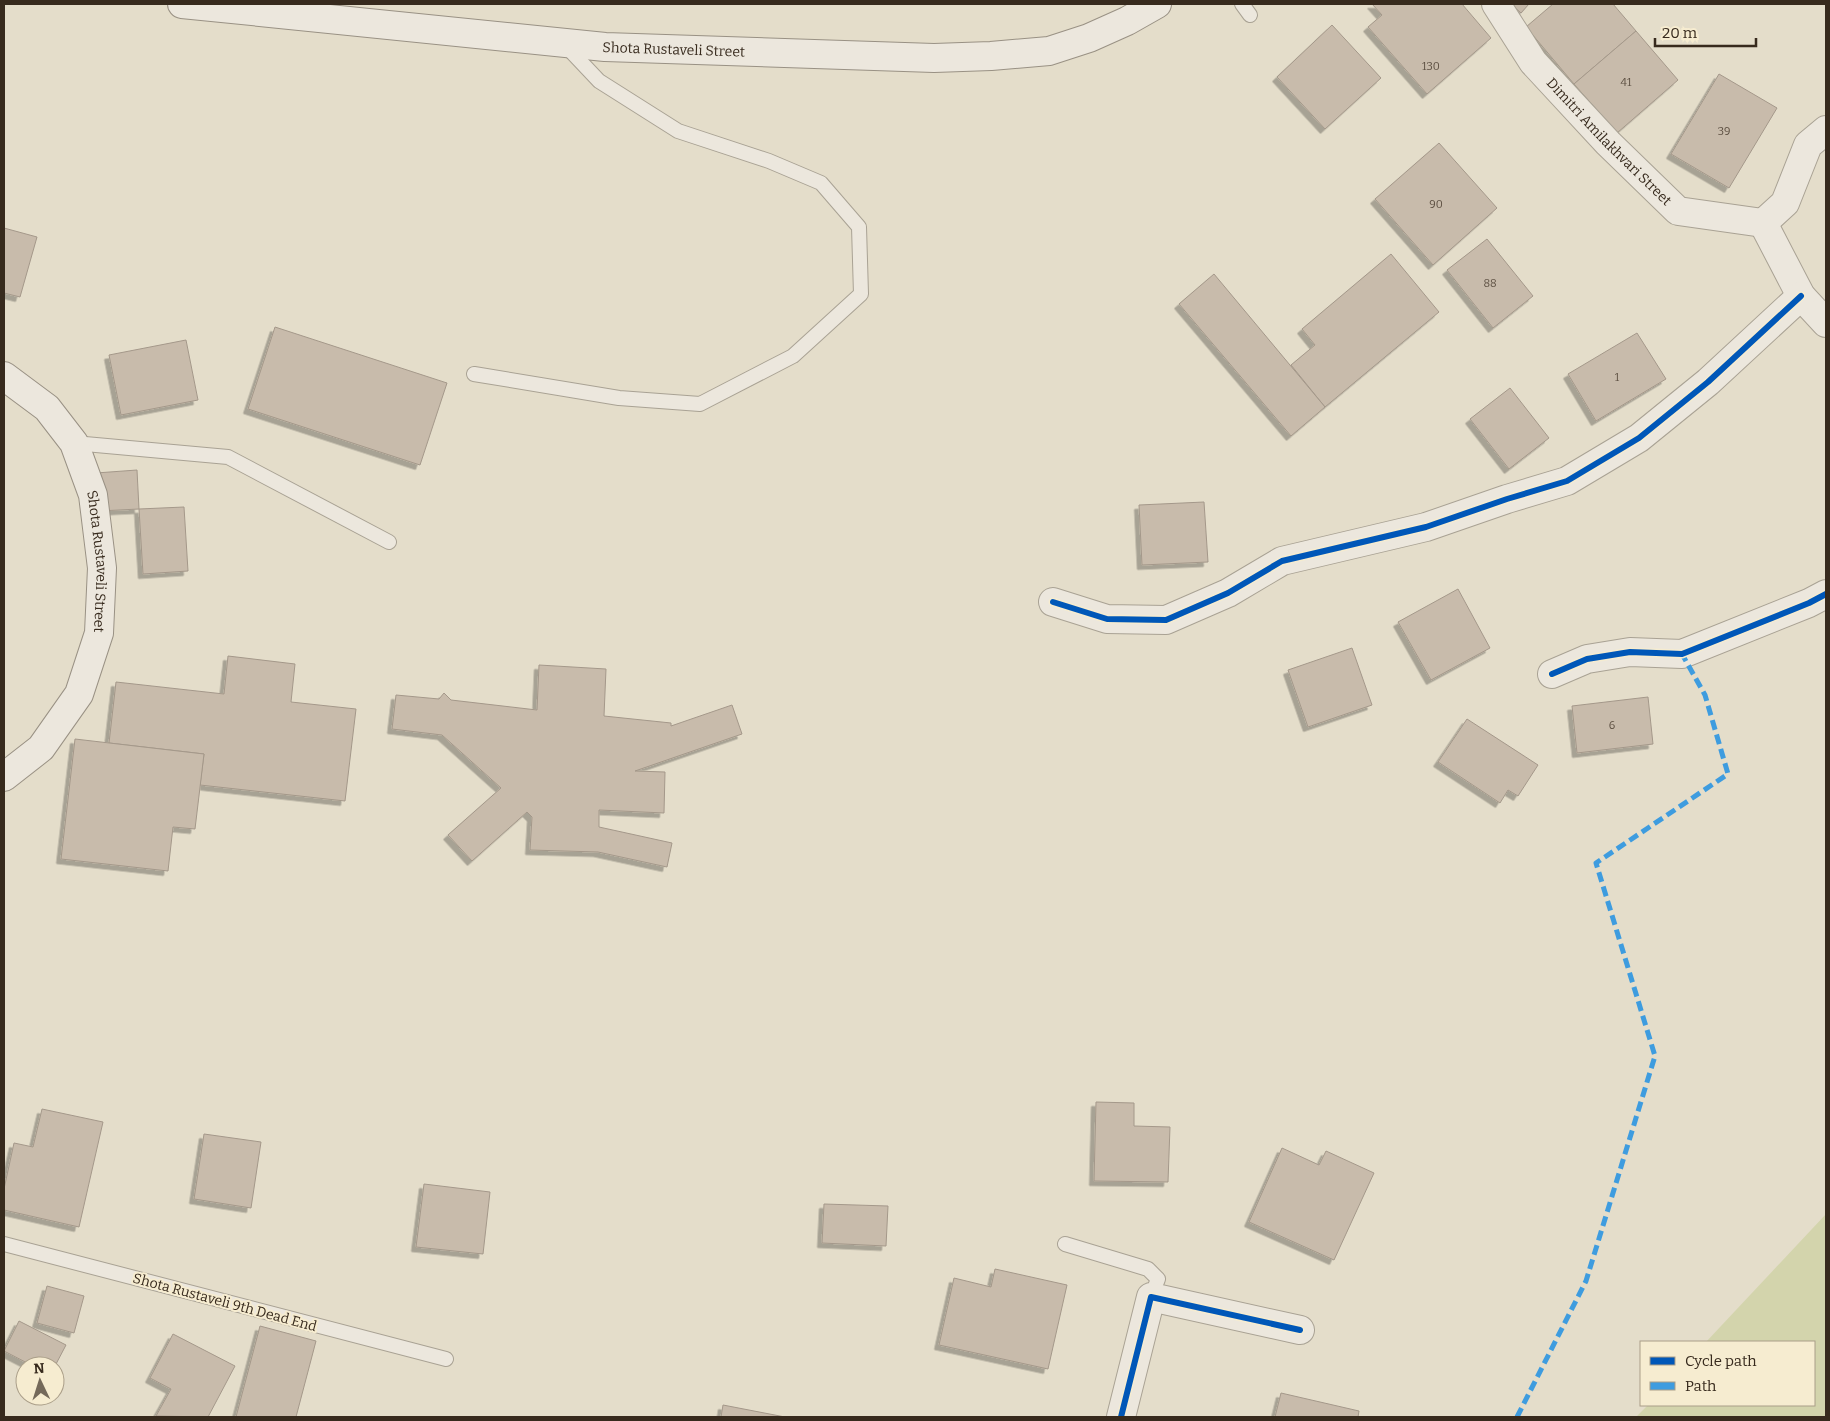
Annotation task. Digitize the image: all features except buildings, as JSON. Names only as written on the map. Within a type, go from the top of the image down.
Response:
[{"type":"street","name":"Shota Rustaveli Street","points":[[182,4],[605,48],[924,58],[991,56],[1049,51],[1089,38],[1157,4]]},
{"type":"street","name":"Dimitri Amilakhvari Street","points":[[1496,4],[1533,62],[1608,143],[1678,211],[1764,223]]},
{"type":"street","points":[[1826,130],[1808,145],[1785,203],[1764,223],[1801,296],[1826,323]]},
{"type":"street","points":[[1053,602],[1106,619],[1166,620],[1228,594],[1282,562],[1426,527],[1567,481],[1639,438],[1708,382],[1801,296]]},
{"type":"street","name":"Shota Rustaveli Street","points":[[4,376],[47,408],[74,443],[93,495],[102,568],[99,634],[79,694],[41,748],[4,777]]},
{"type":"street","points":[[1552,674],[1587,659],[1630,652],[1682,654],[1826,594]]},
{"type":"street","points":[[1120,1417],[1151,1297],[1300,1330]]},
{"type":"lane","points":[[1242,4],[1250,15]]},
{"type":"lane","points":[[474,374],[619,398],[700,404],[793,356],[861,294],[859,227],[821,183],[769,161],[678,131],[600,81],[563,43]]},
{"type":"lane","points":[[74,443],[228,457],[389,542]]},
{"type":"lane","name":"Shota Rustaveli 9th Dead End","points":[[4,1244],[446,1359]]},
{"type":"lane","points":[[1065,1244],[1148,1269],[1158,1279],[1151,1297]]},
{"type":"green space","points":[[1826,1214],[1826,1417],[1636,1417],[1647,1406],[1815,1406],[1815,1341],[1707,1341]]},
{"type":"marked path","points":[[1517,1417],[1586,1281],[1655,1056],[1596,863],[1728,774],[1705,695],[1682,654]]},
{"type":"cycle path","points":[[1053,602],[1107,619],[1166,620],[1228,593],[1282,561],[1426,527],[1567,481],[1639,438],[1708,382],[1801,296]]},
{"type":"cycle path","points":[[1552,674],[1587,659],[1630,652],[1682,654],[1809,603],[1826,594]]},
{"type":"cycle path","points":[[1121,1417],[1151,1297],[1300,1330]]}]
